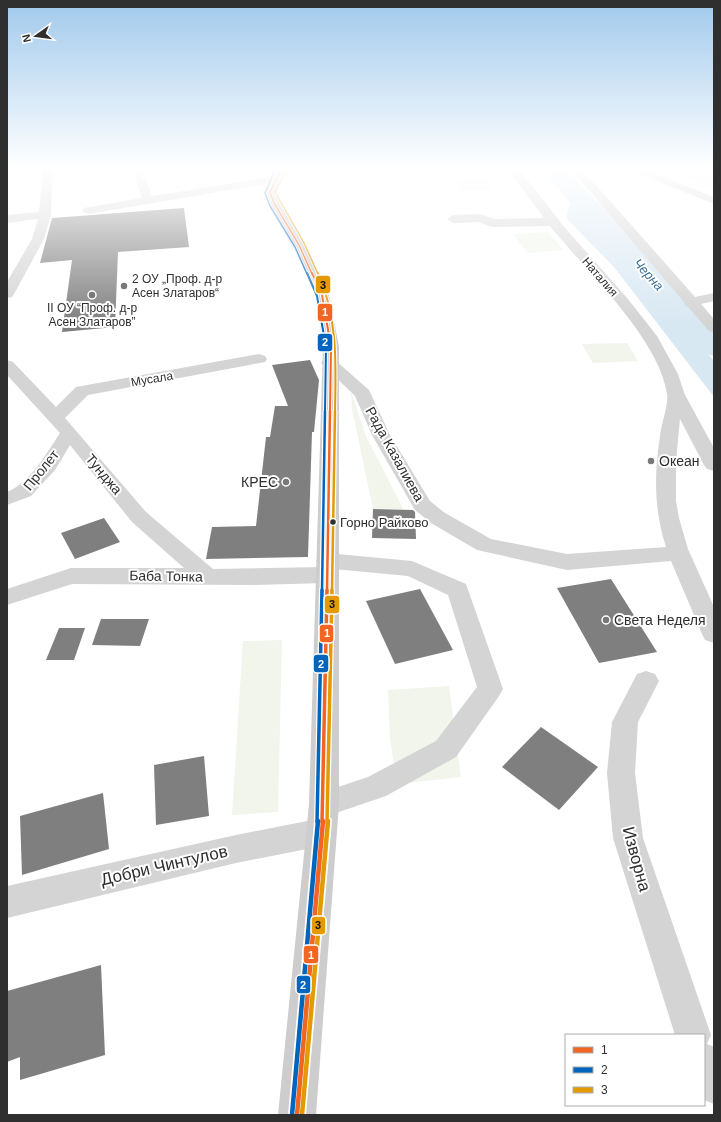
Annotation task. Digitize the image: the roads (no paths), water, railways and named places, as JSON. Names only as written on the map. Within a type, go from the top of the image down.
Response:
[{"type":"street","points":[[7,294],[38,239],[44,219]]},
{"type":"street","points":[[284,219],[299,245],[322,295],[331,347],[329,363],[323,818],[297,1115]]},
{"type":"street","points":[[483,219],[492,223],[552,222]]},
{"type":"street","name":"Наталия","points":[[550,219],[639,323],[658,350],[673,383],[676,395],[714,465]]},
{"type":"street","points":[[619,219],[714,328]]},
{"type":"street","points":[[690,302],[714,298]]},
{"type":"street","name":"Мусала","points":[[56,418],[82,391],[258,359]]},
{"type":"street","name":"Рада Казалиева","points":[[329,363],[363,394],[381,435],[422,505],[438,518],[485,545],[567,562],[680,553]]},
{"type":"street","name":"Тунджа","points":[[7,365],[69,432],[139,517],[208,577]]},
{"type":"street","name":"Наталия","points":[[676,395],[668,433],[666,496],[672,531],[714,634]]},
{"type":"street","name":"Пролет","points":[[7,500],[24,492],[48,466],[69,432]]},
{"type":"street","name":"Баба Тонка","points":[[7,597],[71,576],[105,575],[208,577],[327,568],[412,569],[458,590],[490,689],[446,749],[376,786],[323,818]]},
{"type":"street","name":"Изворна","points":[[646,681],[625,722],[621,773],[628,838],[693,1034]]},
{"type":"street","name":"Добри Чинтулов","points":[[7,902],[236,849],[323,818]]},
{"type":"street","points":[[705,1063],[714,1085]]},
{"type":"waterway","name":"Черна","points":[[600,219],[714,345]]},
{"type":"place","name":"2 ОУ „Проф. д-р Асен Златаров“","points":[[124,286]]},
{"type":"place","name":"II ОУ “Проф. д-р Асен Златаров”","points":[[92,295]]},
{"type":"place","name":"Океан","points":[[651,461]]},
{"type":"place","name":"КРЕС","points":[[286,482]]},
{"type":"place","name":"Горно Райково","points":[[333,522]]},
{"type":"place","name":"Света Неделя","points":[[606,620]]}]
